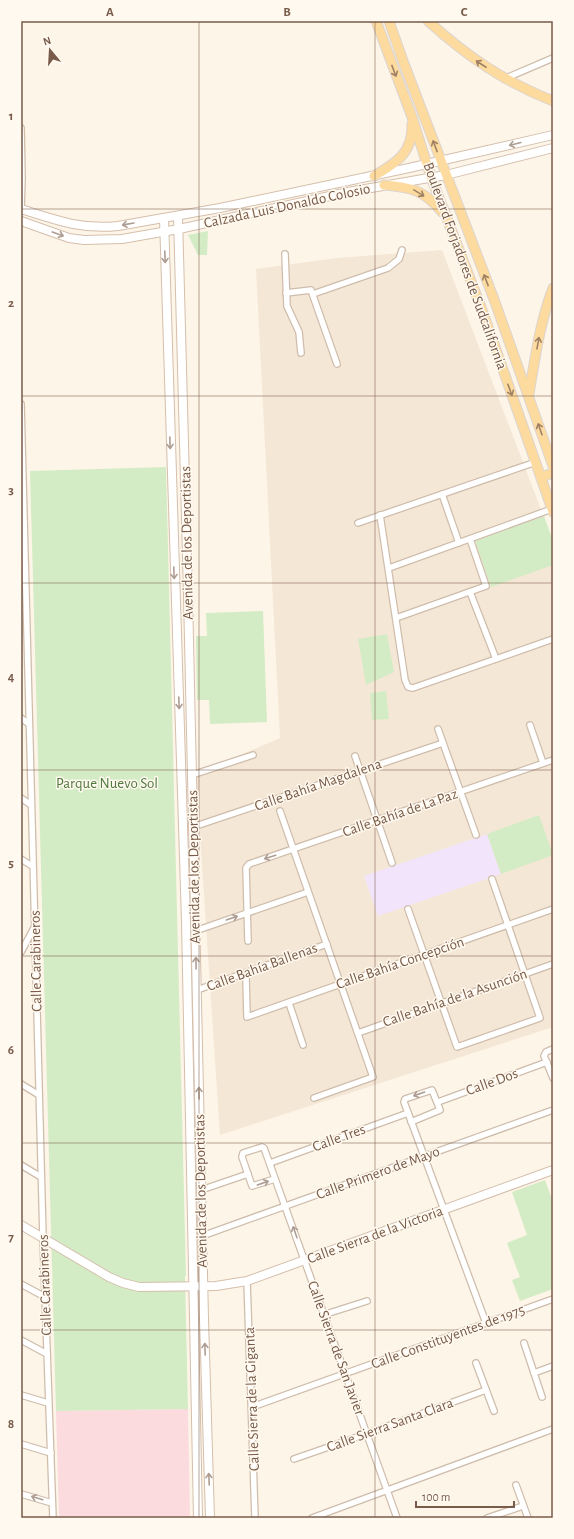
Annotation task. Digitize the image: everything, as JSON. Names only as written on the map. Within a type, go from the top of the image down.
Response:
[{"type":"main road","name":"Boulevard Forjadores de Sudcalifornia","points":[[376,21],[412,117],[431,177],[481,307],[552,511]]},
{"type":"main road","name":"Boulevard Forjadores de Sudcalifornia","points":[[389,21],[495,302],[553,466]]},
{"type":"main road","points":[[428,21],[450,42],[471,58],[504,79],[553,101]]},
{"type":"main road","points":[[385,48],[388,42],[393,43],[403,61]]},
{"type":"main road","points":[[374,176],[390,167],[402,156],[409,146],[412,133],[412,117]]},
{"type":"main road","points":[[384,185],[404,187],[418,191],[434,203],[446,217]]},
{"type":"main road","points":[[529,395],[545,308],[553,288]]},
{"type":"main road","points":[[481,307],[495,302]]},
{"type":"main road","points":[[541,477],[553,473]]},
{"type":"street","points":[[504,79],[553,58]]},
{"type":"street","points":[[21,128],[21,210]]},
{"type":"street","name":"Calzada Luis Donaldo Colosio","points":[[21,210],[69,224],[103,228],[118,226],[178,216],[374,176],[553,135]]},
{"type":"street","name":"Calzada Luis Donaldo Colosio","points":[[21,221],[69,238],[84,240],[122,239],[179,229],[384,185],[446,175],[553,148]]},
{"type":"street","points":[[324,197],[335,190],[336,183]]},
{"type":"street","name":"Avenida de los Deportistas","points":[[178,216],[185,459],[203,1285],[210,1518]]},
{"type":"street","name":"Avenida de los Deportistas","points":[[164,218],[174,597],[180,729],[198,1518]]},
{"type":"street","points":[[313,294],[388,268],[399,259],[402,250]]},
{"type":"street","points":[[285,254],[287,306],[299,332],[301,354]]},
{"type":"street","points":[[286,293],[312,290],[337,364]]},
{"type":"street","points":[[167,310],[181,310]]},
{"type":"street","points":[[168,344],[182,343]]},
{"type":"street","points":[[169,387],[183,387]]},
{"type":"street","name":"Calle Carabineros","points":[[21,404],[23,547],[27,625],[32,866],[35,926],[48,1403],[53,1518]]},
{"type":"street","points":[[170,417],[184,418]]},
{"type":"street","points":[[171,459],[185,459]]},
{"type":"street","points":[[358,523],[536,462]]},
{"type":"street","points":[[442,494],[459,543]]},
{"type":"street","points":[[389,568],[552,511]]},
{"type":"street","points":[[380,515],[405,680],[408,686],[413,688],[553,639]]},
{"type":"street","points":[[396,618],[486,586],[470,539]]},
{"type":"street","points":[[470,592],[496,659]]},
{"type":"street","points":[[174,597],[188,596]]},
{"type":"street","points":[[21,622],[27,625]]},
{"type":"street","points":[[21,718],[29,724]]},
{"type":"street","points":[[530,725],[543,763]]},
{"type":"street","points":[[180,729],[191,728]]},
{"type":"street","points":[[438,729],[476,835]]},
{"type":"street","name":"Calle Bahía Magdalena","points":[[193,828],[443,743]]},
{"type":"street","points":[[192,775],[254,755]]},
{"type":"street","points":[[355,756],[392,863]]},
{"type":"street","name":"Calle Bahía de La Paz","points":[[247,913],[246,866],[553,760]]},
{"type":"street","points":[[21,798],[31,805]]},
{"type":"street","points":[[280,811],[373,1077],[314,1098]]},
{"type":"street","points":[[21,859],[32,866]]},
{"type":"street","points":[[408,909],[457,1047],[540,1018],[492,879]]},
{"type":"street","points":[[195,931],[308,892]]},
{"type":"street","name":"Calle Bahía Concepción","points":[[248,972],[246,974],[247,1017],[553,909]]},
{"type":"street","points":[[247,913],[248,940]]},
{"type":"street","points":[[21,952],[35,926]]},
{"type":"street","name":"Calle Bahía Ballenas","points":[[197,990],[326,944]]},
{"type":"street","name":"Calle Bahía de la Asunción","points":[[358,1033],[553,964]]},
{"type":"street","points":[[288,1003],[303,1045]]},
{"type":"street","points":[[187,1011],[197,1011]]},
{"type":"street","points":[[552,1074],[544,1053],[553,1049]]},
{"type":"street","name":"Calle Dos","points":[[438,1102],[547,1062]]},
{"type":"street","points":[[21,1084],[39,1095]]},
{"type":"street","points":[[411,1122],[440,1110],[432,1090],[405,1099],[404,1102],[411,1122],[486,1323]]},
{"type":"street","name":"Calle Primero de Mayo","points":[[202,1236],[553,1110]]},
{"type":"street","name":"Calle Tres","points":[[270,1163],[408,1113]]},
{"type":"street","name":"Calle Sierra de San Javier","points":[[248,1174],[242,1157],[243,1153],[263,1147],[397,1518]]},
{"type":"street","points":[[21,1165],[41,1176]]},
{"type":"street","name":"Calle Sierra de la Victoria","points":[[21,1225],[109,1277],[123,1283],[139,1287],[216,1286],[248,1281],[553,1170]]},
{"type":"street","points":[[201,1190],[248,1174],[252,1186],[275,1178]]},
{"type":"street","name":"Calle Sierra de la Giganta","points":[[248,1281],[255,1518]]},
{"type":"street","points":[[21,1284],[45,1297]]},
{"type":"street","name":"Calle Constituyentes de 1975","points":[[252,1407],[553,1299]]},
{"type":"street","points":[[323,1315],[366,1301]]},
{"type":"street","points":[[21,1340],[47,1354]]},
{"type":"street","points":[[524,1343],[542,1397]]},
{"type":"street","points":[[476,1362],[494,1411]]},
{"type":"street","points":[[534,1373],[553,1366]]},
{"type":"street","name":"Calle Sierra Santa Clara","points":[[294,1459],[486,1390]]},
{"type":"street","points":[[21,1395],[48,1403]]},
{"type":"street","points":[[196,1426],[207,1426]]},
{"type":"street","points":[[312,1518],[553,1429]]},
{"type":"street","points":[[21,1444],[50,1453]]},
{"type":"street","points":[[516,1485],[528,1518]]},
{"type":"street","points":[[21,1494],[52,1503]]},
{"type":"street","points":[[487,1518],[523,1506]]},
{"type":"shaded area","points":[[442,250],[553,541],[553,1027],[220,1135],[196,774],[280,738],[256,269],[337,258]]},
{"type":"shaded area","points":[[487,834],[501,874],[378,916],[364,876]]},
{"type":"shaded area","points":[[188,1409],[190,1518],[59,1518],[56,1411]]},
{"type":"green space","points":[[208,231],[207,255],[198,255],[188,235]]},
{"type":"green space","name":"Parque Nuevo Sol","points":[[166,467],[188,1409],[56,1411],[30,471]]},
{"type":"green space","points":[[544,516],[553,541],[553,565],[491,587],[475,541]]},
{"type":"green space","points":[[263,611],[267,722],[210,724],[209,700],[197,700],[196,636],[207,636],[206,613]]},
{"type":"green space","points":[[387,634],[394,672],[366,685],[358,639]]},
{"type":"green space","points":[[386,691],[389,719],[372,720],[370,693]]},
{"type":"green space","points":[[539,815],[553,855],[501,874],[487,834]]},
{"type":"green space","points":[[545,1180],[553,1202],[553,1289],[520,1301],[512,1280],[520,1277],[507,1243],[527,1235],[512,1192]]}]
